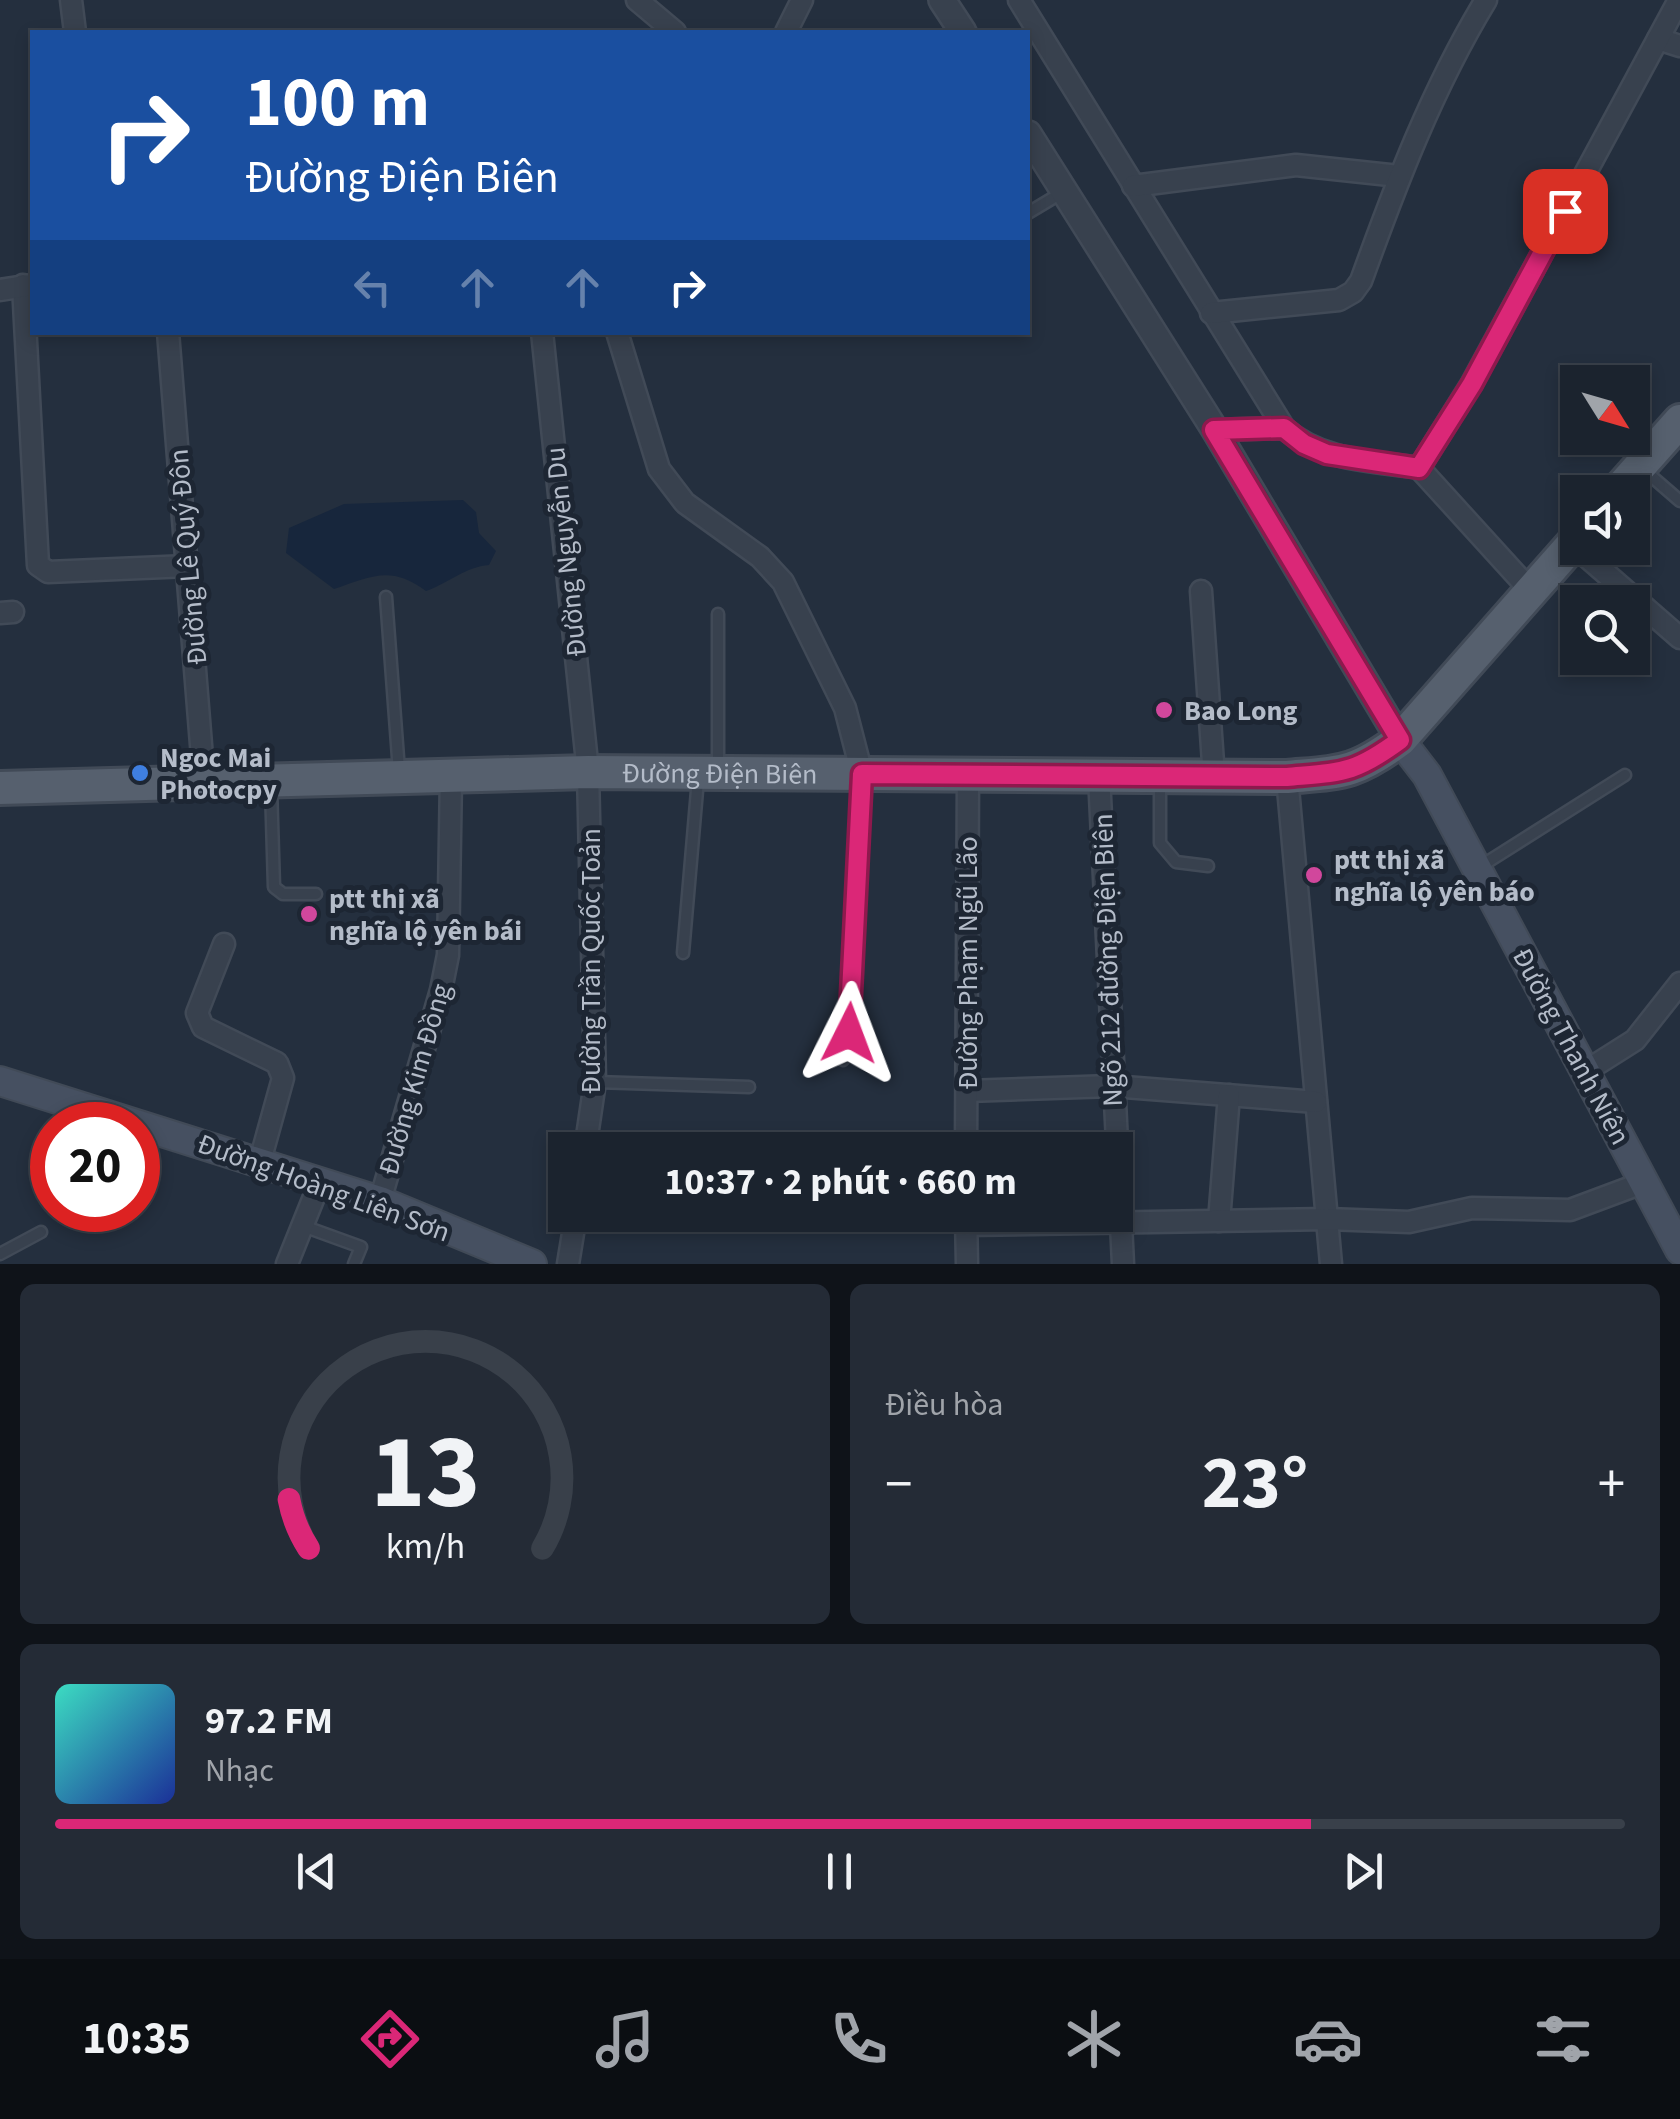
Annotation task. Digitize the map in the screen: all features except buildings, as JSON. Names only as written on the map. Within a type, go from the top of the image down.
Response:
[{"type":"main road","points":[[1633,475],[1680,421]]},
{"type":"main road","name":"Đường Điện Biên","points":[[0,788],[588,772],[1287,777],[1346,772],[1366,764],[1400,740],[1560,557]]},
{"type":"main road","name":"Đường Thanh Niên","points":[[1400,740],[1427,774],[1680,1250]]},
{"type":"main road","name":"Đường Hoàng Liên Sơn","points":[[0,1082],[380,1201],[486,1256],[532,1264]]},
{"type":"street","points":[[71,0],[74,30]]},
{"type":"street","points":[[637,0],[674,30]]},
{"type":"street","points":[[787,30],[802,0]]},
{"type":"street","points":[[942,0],[962,30]]},
{"type":"street","points":[[1019,0],[1284,428],[1304,444],[1327,454],[1419,468],[1530,590]]},
{"type":"street","points":[[1211,313],[1339,300],[1353,292],[1361,282],[1399,176],[1453,54],[1486,0]]},
{"type":"street","points":[[1419,468],[1472,384],[1679,0]]},
{"type":"street","points":[[1658,38],[1680,46]]},
{"type":"street","points":[[1030,137],[1214,430],[1400,740]]},
{"type":"street","points":[[1133,186],[1296,165],[1399,176]]},
{"type":"street","points":[[0,290],[28,285],[38,565],[48,572],[188,566]]},
{"type":"street","name":"Đường Lê Quý Đôn","points":[[168,335],[204,782]]},
{"type":"street","name":"Đường Nguyễn Du","points":[[542,335],[588,772]]},
{"type":"street","points":[[618,335],[660,469],[685,503],[760,557],[783,582],[845,708],[862,774]]},
{"type":"street","points":[[1214,430],[1284,428]]},
{"type":"street","points":[[1601,565],[1680,638]]},
{"type":"street","points":[[1201,591],[1214,777]]},
{"type":"street","name":"Đường Trần Quốc Toản","points":[[588,772],[595,1082],[588,1132]]},
{"type":"street","name":"Đường Phạm Ngũ Lão","points":[[966,1132],[968,775]]},
{"type":"street","name":"Đường Kim Đồng","points":[[380,1201],[448,955],[451,776]]},
{"type":"street","name":"Ngõ 212 đường Điện Biên","points":[[1099,776],[1115,1132]]},
{"type":"street","points":[[1287,777],[1331,1264]]},
{"type":"street","points":[[224,944],[197,1013],[203,1027],[277,1064],[283,1078],[260,1161]]},
{"type":"street","points":[[1586,1071],[1635,1040],[1680,982]]},
{"type":"street","points":[[966,1091],[1112,1086],[1316,1102]]},
{"type":"street","points":[[1220,1221],[1230,1095]]},
{"type":"street","points":[[287,1264],[320,1182]]},
{"type":"street","points":[[1133,1223],[1409,1222],[1490,1207],[1570,1210],[1644,1182]]},
{"type":"street","points":[[568,1264],[573,1232]]},
{"type":"street","points":[[966,1232],[967,1264]]},
{"type":"street","name":"Ngõ 212 đường Điện Biên","points":[[1121,1232],[1123,1264]]},
{"type":"lane","points":[[1030,212],[1064,192]]},
{"type":"lane","points":[[1640,467],[1680,501]]},
{"type":"lane","points":[[386,597],[400,777]]},
{"type":"lane","points":[[684,953],[708,773],[718,614]]},
{"type":"lane","points":[[843,1060],[849,1033],[862,774]]},
{"type":"lane","points":[[1160,775],[1160,843],[1176,862],[1208,866]]},
{"type":"lane","points":[[1477,868],[1626,775]]},
{"type":"lane","points":[[271,780],[274,887],[284,894],[316,894]]},
{"type":"lane","points":[[595,1082],[749,1087]]},
{"type":"lane","points":[[303,1226],[361,1247],[354,1264]]},
{"type":"lane","points":[[0,1254],[42,1232]]},
{"type":"water","points":[[463,500],[476,512],[479,533],[496,551],[489,565],[426,591],[402,578],[381,575],[334,589],[286,553],[289,528],[344,504]]},
{"type":"place","name":"Bao Long","points":[[1164,710]]},
{"type":"place","name":"Ngoc Mai Photocpy","points":[[140,773]]},
{"type":"place","name":"ptt thị xã nghĩa lộ yên báo","points":[[1314,875]]},
{"type":"place","name":"ptt thị xã nghĩa lộ yên bái","points":[[309,914]]},
{"type":"route","points":[[849,1033],[862,774],[1287,777],[1346,772],[1366,764],[1400,740],[1214,430],[1284,428],[1304,444],[1327,454],[1419,468],[1472,384],[1565,211]]}]
